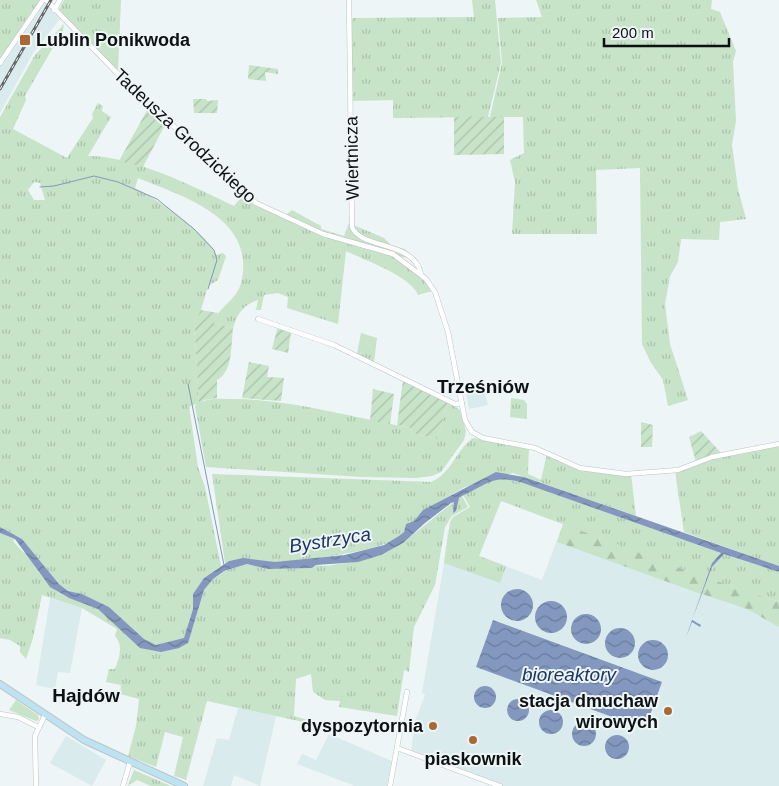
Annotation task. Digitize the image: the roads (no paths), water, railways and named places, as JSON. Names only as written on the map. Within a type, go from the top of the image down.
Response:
[{"type":"main road","points":[[0,684],[84,740],[184,786]]},
{"type":"street","name":"Tadeusza Grodzickiego","points":[[45,0],[116,72],[256,203],[323,234],[390,253],[421,275],[434,290],[457,369],[462,403],[468,426],[479,436],[526,445],[574,466],[641,474],[675,471],[712,457],[779,444]]},
{"type":"street","points":[[0,62],[45,0]]},
{"type":"street","points":[[54,10],[60,0]]},
{"type":"street","name":"Wiertnicza","points":[[349,0],[352,227],[361,237],[412,258],[421,275]]},
{"type":"street","points":[[258,319],[334,345],[455,404],[462,403]]},
{"type":"street","points":[[390,786],[406,692]]},
{"type":"street","points":[[0,714],[18,717],[38,727]]},
{"type":"street","points":[[36,786],[34,742],[38,727],[45,715]]},
{"type":"street","points":[[397,748],[500,786]]},
{"type":"street","points":[[123,786],[130,762]]},
{"type":"water","points":[[496,472],[524,477],[779,566],[779,572],[724,554],[712,567],[692,620],[701,625],[700,627],[692,622],[686,637],[712,563],[721,553],[523,483],[513,480],[497,480],[485,484],[459,498],[456,511],[453,513],[454,502],[451,503],[403,543],[381,555],[358,562],[316,565],[312,568],[268,569],[247,564],[224,571],[213,579],[204,590],[188,643],[179,648],[161,652],[140,648],[98,609],[69,598],[50,587],[15,539],[0,533],[0,527],[22,539],[59,584],[68,591],[82,594],[109,607],[144,639],[156,645],[184,638],[193,609],[193,594],[204,578],[229,561],[243,558],[275,562],[345,555],[384,545],[404,532],[406,524],[414,521],[423,510]]},
{"type":"water","points":[[517,589],[529,593],[533,605],[529,617],[517,621],[505,617],[501,605],[505,593]]},
{"type":"water","points":[[551,601],[563,605],[567,617],[563,629],[551,633],[539,629],[535,617],[539,605]]},
{"type":"water","points":[[586,614],[592,615],[600,623],[600,635],[592,643],[586,644],[580,643],[572,635],[571,629],[572,623],[580,615]]},
{"type":"water","name":"bioreaktory","points":[[493,620],[662,682],[645,729],[476,667]]},
{"type":"water","points":[[620,628],[626,629],[634,637],[634,649],[626,657],[620,658],[614,657],[606,649],[605,643],[606,637],[614,629]]},
{"type":"water","points":[[653,640],[664,644],[668,655],[664,666],[653,670],[642,666],[638,655],[642,644]]},
{"type":"water","points":[[485,686],[493,689],[496,697],[493,705],[485,708],[477,705],[474,697],[477,689]]},
{"type":"water","points":[[518,699],[526,702],[529,710],[526,718],[518,721],[510,718],[507,710],[510,702]]},
{"type":"water","points":[[551,710],[556,711],[562,717],[562,727],[556,733],[551,734],[546,733],[540,727],[539,722],[540,717],[546,711]]},
{"type":"water","points":[[584,722],[589,723],[595,729],[595,739],[589,745],[584,746],[579,745],[573,739],[572,734],[573,729],[579,723]]},
{"type":"water","points":[[617,735],[622,736],[628,742],[628,752],[622,758],[617,759],[612,758],[606,752],[605,747],[606,742],[612,736]]},
{"type":"waterway","points":[[40,187],[54,186],[94,176],[118,182],[157,199],[194,229],[214,250],[217,260],[208,289]]},
{"type":"waterway","points":[[188,384],[224,565]]},
{"type":"railway","points":[[0,89],[51,0]]},
{"type":"place","name":"Lublin Ponikwoda","points":[[25,40]]},
{"type":"place","name":"stacja dmuchaw wirowych","points":[[668,711]]},
{"type":"place","name":"dyspozytornia","points":[[433,726]]},
{"type":"place","name":"piaskownik","points":[[473,740]]},
{"type":"district","name":"Trześniów","points":[[483,386]]},
{"type":"district","name":"Hajdów","points":[[86,695]]},
{"type":"water label","name":"Bystrzyca","points":[[330,540]]}]
